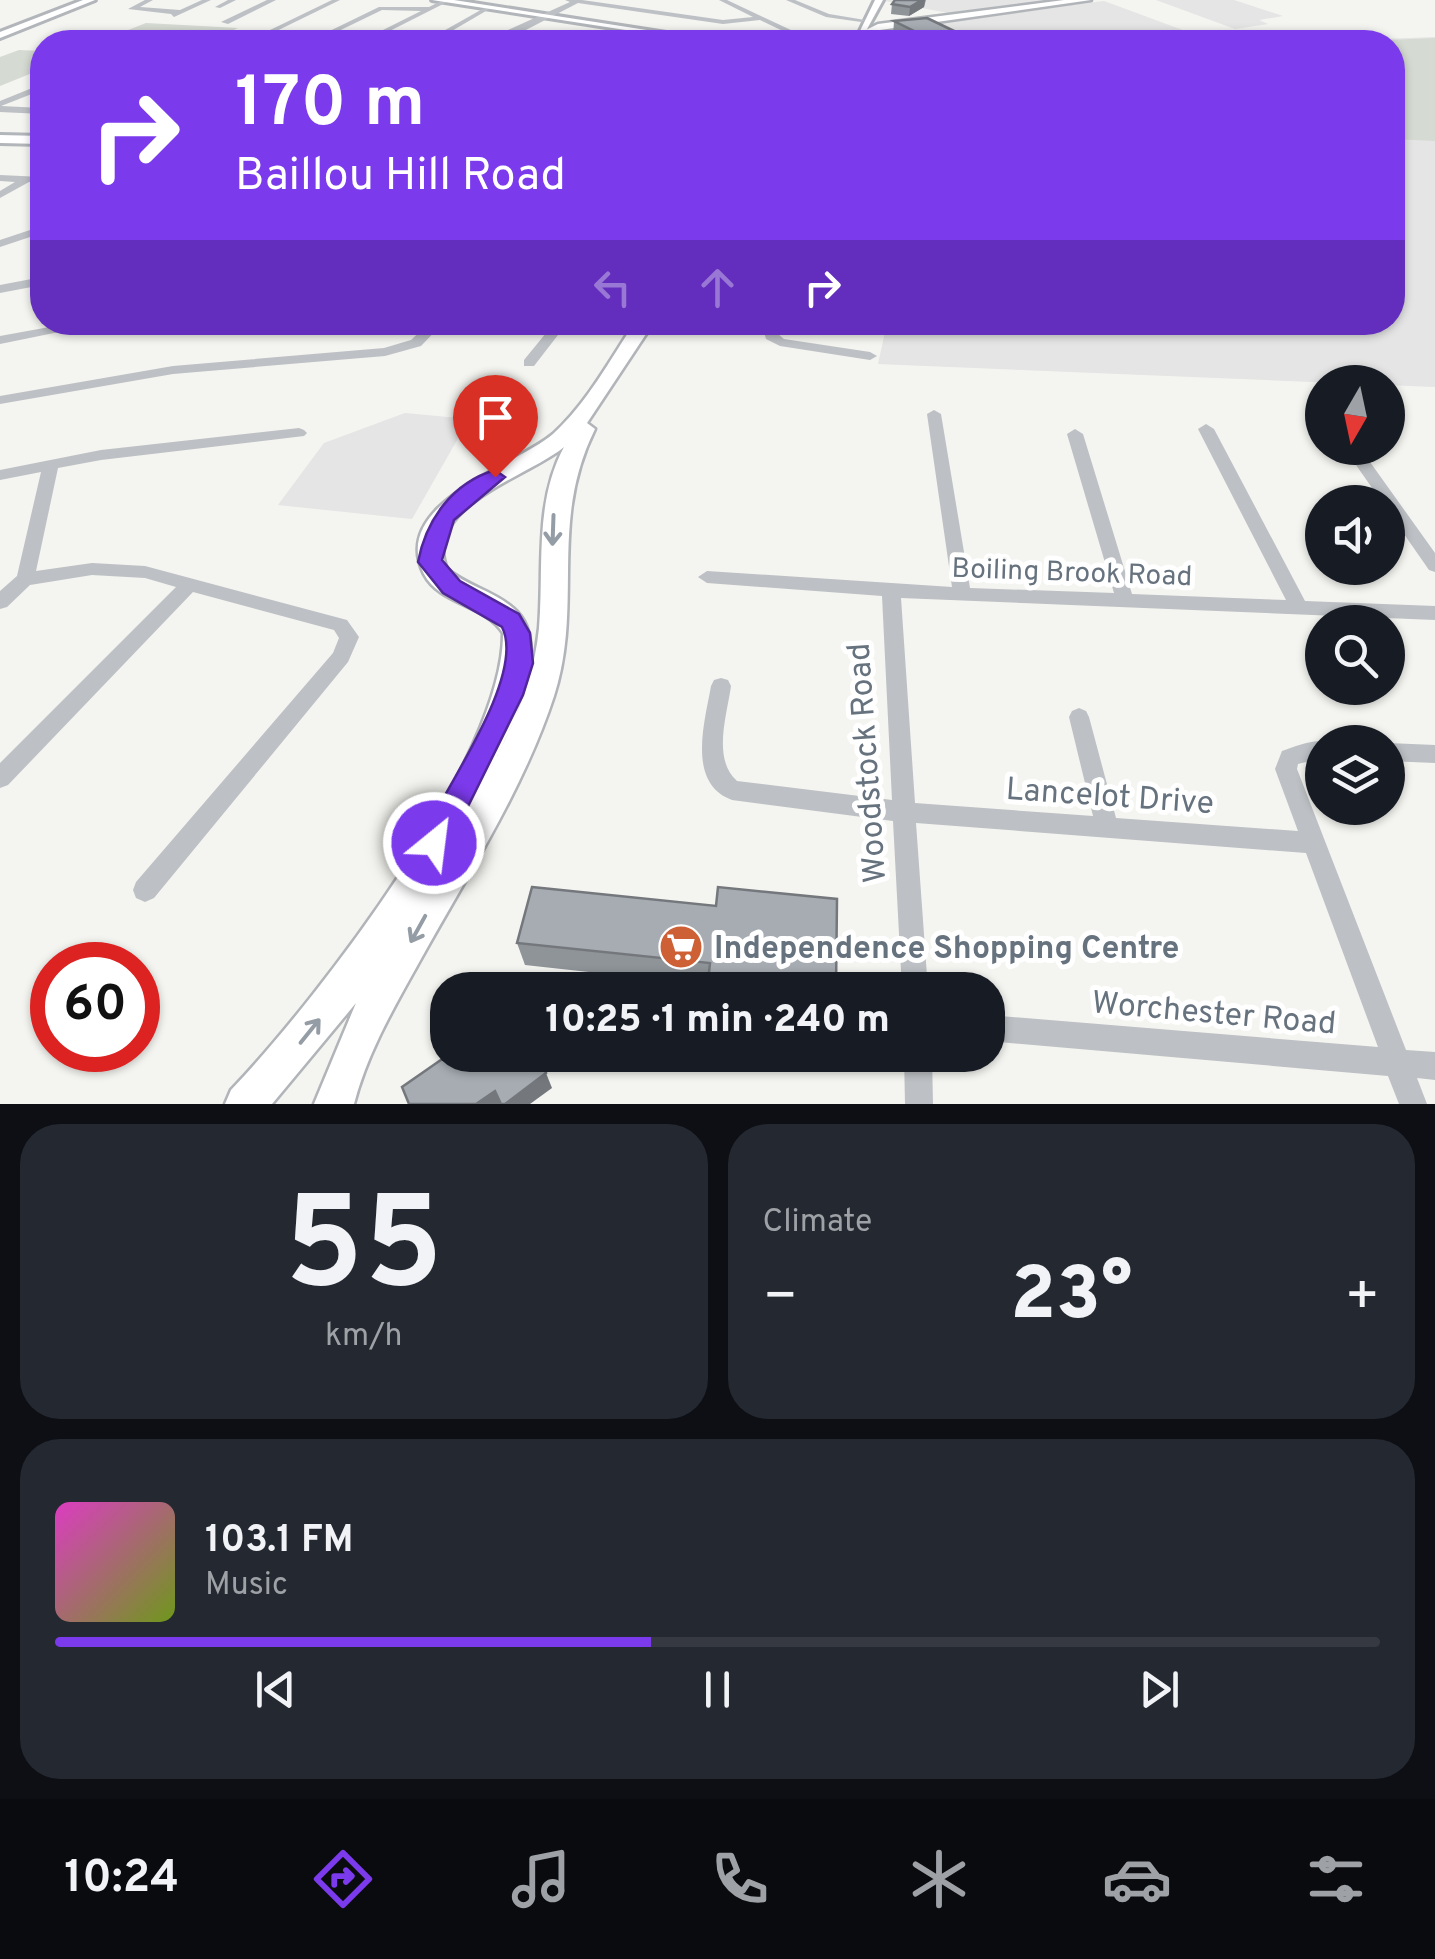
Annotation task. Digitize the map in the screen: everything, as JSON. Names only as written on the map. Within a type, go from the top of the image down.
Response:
[{"type":"main road","points":[[863,30],[1086,0]]},
{"type":"main road","points":[[245,1104],[310,1032],[347,982],[434,843],[517,676],[518,633],[510,620],[440,578],[430,554],[434,537],[452,508],[477,487],[530,460],[566,434],[636,335]]},
{"type":"main road","points":[[334,1104],[354,1047],[531,714],[546,672],[553,607],[552,532],[564,466],[576,441],[649,335]]},
{"type":"main road","points":[[530,460],[564,466]]},
{"type":"main road","points":[[510,620],[553,607]]},
{"type":"street","points":[[0,35],[91,0]]},
{"type":"street","points":[[150,0],[131,9],[177,14],[208,0]]},
{"type":"street","points":[[218,7],[233,0]]},
{"type":"street","points":[[225,22],[273,0]]},
{"type":"street","points":[[274,30],[336,0]]},
{"type":"street","points":[[638,10],[650,0]]},
{"type":"street","points":[[722,0],[789,30]]},
{"type":"street","points":[[791,0],[857,30]]},
{"type":"street","points":[[516,30],[573,1],[730,22],[761,18]]},
{"type":"street","points":[[335,30],[381,8],[438,4],[635,30]]},
{"type":"street","points":[[387,30],[438,4]]},
{"type":"street","points":[[860,30],[876,4]]},
{"type":"street","points":[[449,30],[488,8]]},
{"type":"street","points":[[0,107],[30,93]]},
{"type":"street","points":[[0,107],[30,110]]},
{"type":"street","points":[[0,139],[30,140]]},
{"type":"street","points":[[0,178],[30,179]]},
{"type":"street","points":[[0,194],[26,179]]},
{"type":"street","points":[[0,244],[30,233]]},
{"type":"street","points":[[0,288],[30,284]]},
{"type":"street","points":[[0,340],[30,335]]},
{"type":"street","points":[[0,400],[173,370],[385,352],[416,344],[425,335]]},
{"type":"street","points":[[529,363],[552,335]]},
{"type":"street","points":[[771,335],[780,342],[870,356]]},
{"type":"street","points":[[934,414],[962,594]]},
{"type":"street","points":[[1206,429],[1299,608]]},
{"type":"street","points":[[0,475],[51,464],[299,433]]},
{"type":"street","points":[[1075,434],[1125,601]]},
{"type":"street","points":[[26,579],[51,464]]},
{"type":"street","points":[[1364,465],[1435,566]]},
{"type":"street","points":[[0,602],[26,579],[92,570],[145,572],[340,625],[348,636],[341,657],[145,890]]},
{"type":"street","name":"Boiling Brook Road","points":[[707,577],[962,594],[1435,613]]},
{"type":"street","points":[[0,778],[190,584]]},
{"type":"street","name":"Woodstock Road","points":[[891,590],[914,972]]},
{"type":"street","name":"Lancelot Drive","points":[[721,686],[712,761],[721,784],[749,794],[905,812],[1310,843]]},
{"type":"street","points":[[1079,717],[1107,826]]},
{"type":"street","points":[[1405,753],[1435,754]]},
{"type":"street","points":[[1305,754],[1290,757],[1286,769],[1310,843],[1412,1104]]},
{"type":"street","name":"Worchester Road","points":[[1005,1029],[1435,1066]]},
{"type":"street","points":[[918,1072],[919,1104]]},
{"type":"shaded area","points":[[880,0],[1062,0],[1064,1],[953,14]]},
{"type":"shaded area","points":[[1156,0],[1234,0],[1283,16],[1259,20],[1268,24],[1235,29]]},
{"type":"shaded area","points":[[1104,1],[1183,30],[925,30],[914,24]]},
{"type":"shaded area","points":[[146,23],[238,28],[234,30],[128,30]]},
{"type":"shaded area","points":[[1435,37],[1435,387],[1405,386],[1405,365],[1305,365],[1305,382],[878,364],[884,335],[1405,335],[1405,38]]},
{"type":"shaded area","points":[[1435,38],[1435,141],[1405,140],[1405,39]]},
{"type":"shaded area","points":[[30,50],[30,74],[0,86],[0,57]]},
{"type":"shaded area","points":[[405,413],[469,419],[412,519],[278,505],[324,443]]},
{"type":"building","points":[[895,0],[922,0],[910,7],[892,4]]},
{"type":"building","points":[[927,18],[952,30],[912,30],[894,21]]},
{"type":"building","name":"Independence Shopping Centre","points":[[532,887],[716,906],[718,887],[837,899],[836,972],[709,972],[710,963],[517,943]]},
{"type":"building","points":[[430,1068],[430,1072],[546,1073],[505,1104],[501,1104],[495,1091],[476,1104],[409,1104],[402,1087]]},
{"type":"place","name":"Independence Shopping Centre","points":[[681,947]]},
{"type":"route","points":[[434,843],[510,695],[520,663],[518,633],[510,620],[495,608],[452,587],[440,578],[430,562],[434,537],[445,516],[465,496],[495,477]]}]
